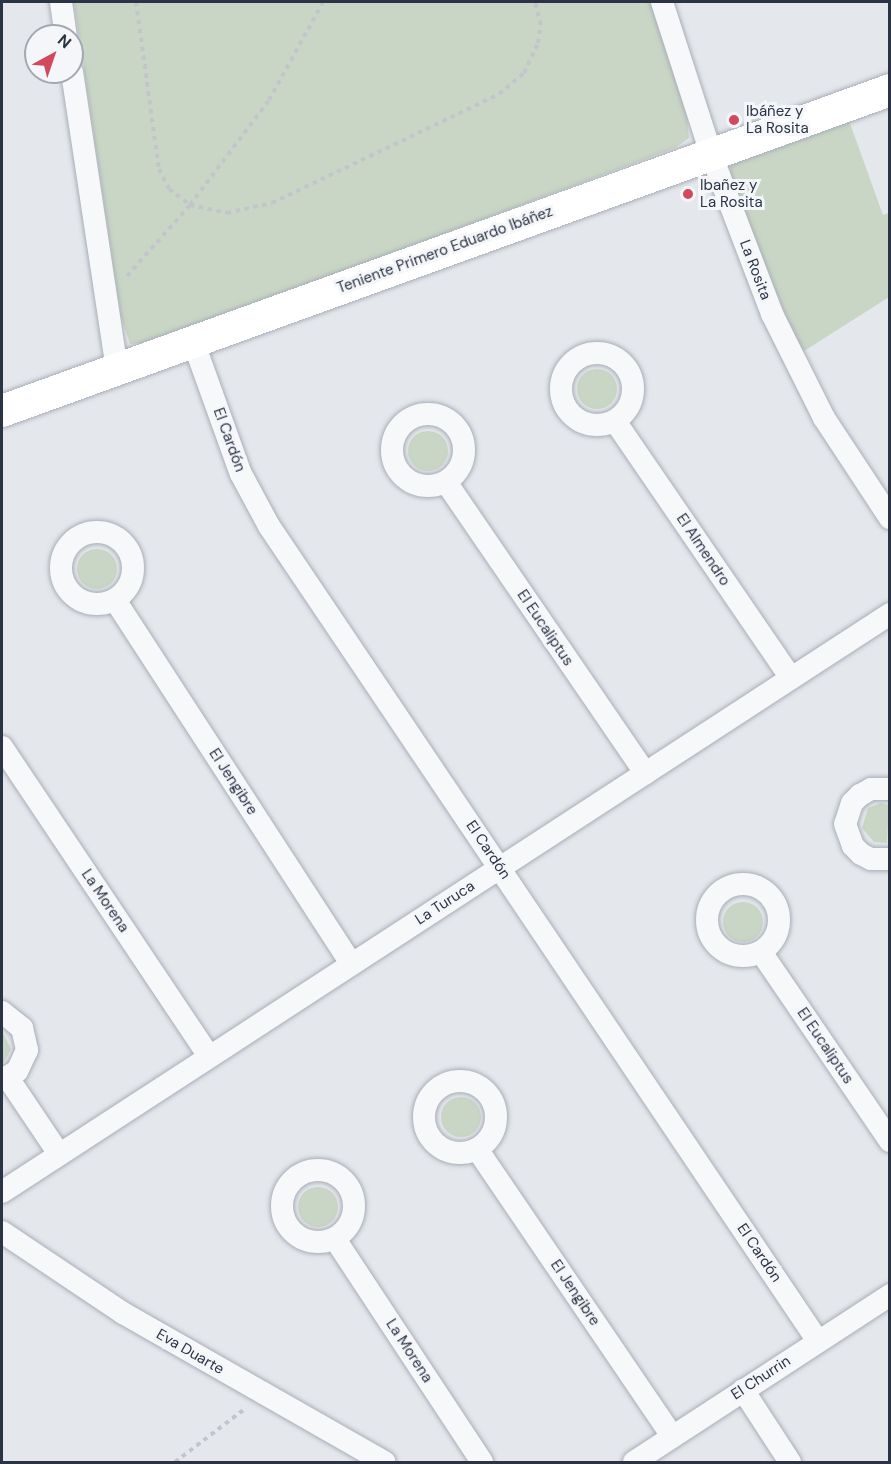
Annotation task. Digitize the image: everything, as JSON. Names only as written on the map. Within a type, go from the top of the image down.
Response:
[{"type":"street","points":[[61,2],[64,24]]},
{"type":"street","name":"La Rosita","points":[[662,2],[711,154],[787,348],[824,418],[890,518]]},
{"type":"street","points":[[74,84],[117,370]]},
{"type":"street","name":"Teniente Primero Eduardo Ibáñez","points":[[2,411],[890,90]]},
{"type":"street","name":"El Cardón","points":[[193,341],[253,500],[818,1341]]},
{"type":"street","name":"El Almendro","points":[[615,421],[791,678]]},
{"type":"street","name":"El Eucaliptus","points":[[446,482],[645,773]]},
{"type":"street","name":"El Jengibre","points":[[115,600],[351,964]]},
{"type":"street","name":"La Turuca","points":[[2,1192],[890,614]]},
{"type":"street","name":"La Morena","points":[[2,747],[209,1056]]},
{"type":"street","points":[[890,789],[871,789],[860,795],[852,803],[845,824],[853,846],[861,854],[871,859],[890,859]]},
{"type":"street","name":"El Eucaliptus","points":[[761,952],[890,1141]]},
{"type":"street","points":[[2,1012],[14,1019],[26,1039],[24,1062],[5,1079],[59,1154]]},
{"type":"street","name":"El Jengibre","points":[[477,1149],[672,1436]]},
{"type":"street","name":"Eva Duarte","points":[[2,1232],[123,1313],[384,1462]]},
{"type":"street","name":"La Morena","points":[[336,1239],[482,1462]]},
{"type":"street","name":"El Churrin","points":[[634,1462],[889,1297]]},
{"type":"street","points":[[743,1390],[790,1462]]},
{"type":"path","points":[[136,2],[159,169],[169,189],[190,206],[227,213],[272,203],[499,94],[524,73],[538,43],[542,25],[535,2]]},
{"type":"path","points":[[107,299],[190,206],[269,100],[323,2]]},
{"type":"path","points":[[176,1462],[263,1394]]},
{"type":"green space","points":[[74,2],[652,2],[687,117],[689,138],[675,148],[153,342],[130,344],[121,317],[84,69],[84,24],[77,24]]},
{"type":"green space","points":[[847,115],[883,215],[889,213],[889,297],[801,353],[729,176],[731,164]]},
{"type":"green space","points":[[597,369],[605,370],[611,375],[616,381],[616,397],[611,403],[605,408],[597,409],[589,408],[583,403],[578,397],[577,389],[578,381],[583,375],[589,370]]},
{"type":"green space","points":[[428,431],[436,432],[442,437],[447,443],[447,459],[442,465],[436,470],[428,471],[420,470],[414,465],[409,459],[408,451],[409,443],[414,437],[420,432]]},
{"type":"green space","points":[[97,549],[105,550],[111,555],[116,561],[116,577],[111,583],[105,588],[97,589],[89,588],[83,583],[78,577],[77,569],[78,561],[83,555],[89,550]]},
{"type":"green space","points":[[881,803],[889,805],[887,843],[874,842],[862,828],[868,808]]},
{"type":"green space","points":[[743,902],[751,903],[757,908],[762,914],[762,930],[757,936],[751,941],[743,942],[735,941],[729,936],[724,930],[723,922],[724,914],[729,908],[735,903]]},
{"type":"green space","points":[[2,1031],[11,1049],[2,1065]]},
{"type":"green space","points":[[461,1097],[469,1098],[475,1103],[480,1109],[480,1125],[475,1131],[469,1136],[461,1137],[453,1136],[447,1131],[442,1125],[441,1117],[442,1109],[447,1103],[453,1098]]},
{"type":"green space","points":[[318,1187],[326,1188],[332,1193],[337,1199],[337,1215],[332,1221],[326,1226],[318,1227],[310,1226],[304,1221],[299,1215],[298,1207],[299,1199],[304,1193],[310,1188]]},
{"type":"place","name":"Ibáñez y La Rosita","points":[[734,120]]},
{"type":"place","name":"Ibañez y La Rosita","points":[[688,194]]}]
